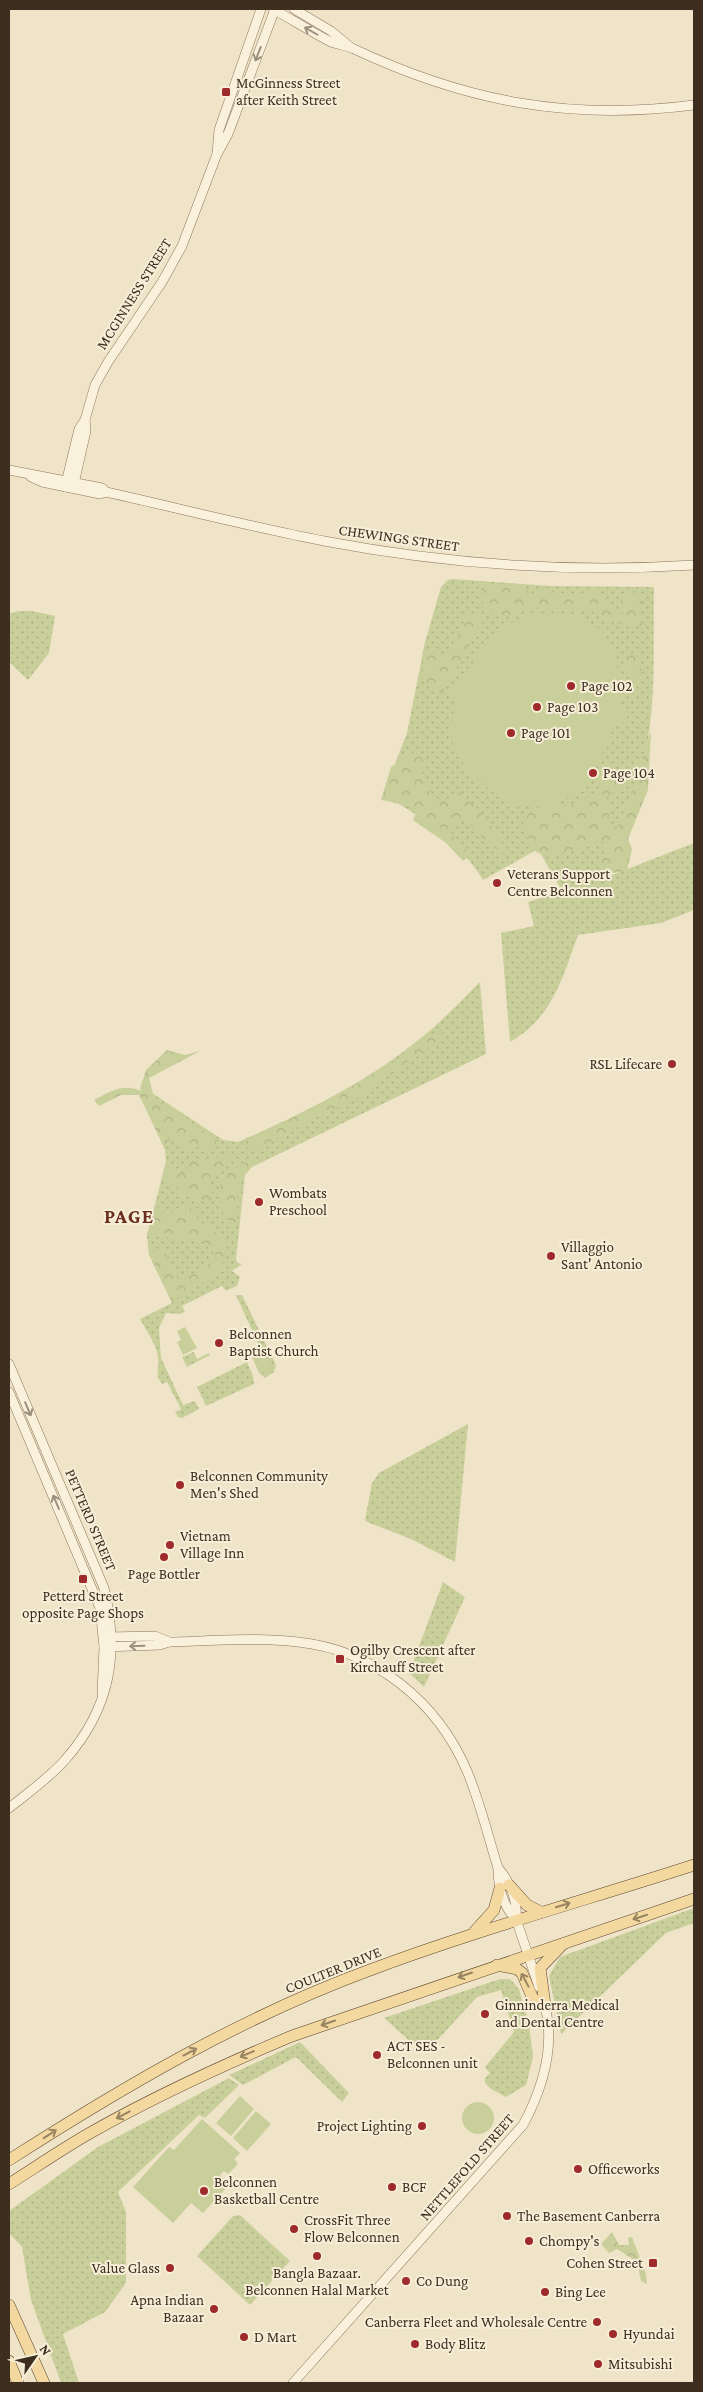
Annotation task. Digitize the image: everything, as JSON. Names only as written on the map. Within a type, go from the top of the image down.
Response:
[{"type":"main road","name":"COULTER DRIVE","points":[[9,2160],[139,2080],[274,2011],[369,1970],[516,1919],[694,1865]]},
{"type":"main road","points":[[470,1935],[494,1910],[505,1886],[527,1905],[541,1912]]},
{"type":"main road","points":[[9,2184],[89,2134],[231,2061],[308,2030],[497,1964],[694,1899]]},
{"type":"main road","points":[[544,2005],[540,1968],[566,1942]]},
{"type":"main road","points":[[497,1964],[517,1969],[522,1973],[533,1999],[544,2005]]},
{"type":"main road","points":[[9,2191],[66,2154],[89,2134]]},
{"type":"main road","points":[[9,2305],[44,2383]]},
{"type":"main road","points":[[9,2361],[18,2383]]},
{"type":"street","name":"MCGINNESS STREET","points":[[217,154],[219,130],[261,9]]},
{"type":"street","name":"MCGINNESS STREET","points":[[70,484],[86,431],[85,420],[100,376],[162,282],[182,246],[217,154],[228,134],[274,9]]},
{"type":"street","points":[[274,9],[331,42],[351,48],[379,62],[439,85],[519,103],[603,110],[694,104]]},
{"type":"street","points":[[294,9],[331,31],[351,48]]},
{"type":"street","name":"CHEWINGS STREET","points":[[9,470],[25,474],[42,482],[102,488],[106,492],[324,541],[417,556],[553,567],[694,565]]},
{"type":"street","name":"PETTERD STREET","points":[[9,1364],[104,1588],[111,1618],[108,1642],[108,1682],[90,1725],[64,1762],[9,1808]]},
{"type":"street","name":"PETTERD STREET","points":[[9,1392],[94,1591],[108,1642]]},
{"type":"street","name":"NETTLEFOLD STREET","points":[[108,1642],[155,1636],[169,1642],[270,1640],[299,1642],[351,1655],[386,1673],[407,1689],[432,1714],[458,1753],[467,1772],[505,1886],[508,1912],[516,1919],[544,2005],[549,2045],[539,2093],[523,2125],[293,2383]]},
{"type":"green space","points":[[448,580],[551,586],[654,587],[653,683],[648,739],[640,774],[599,880],[694,843],[694,910],[661,923],[578,935],[561,982],[546,1009],[525,1032],[510,1042],[501,933],[534,926],[528,902],[562,891],[538,849],[483,880],[474,866],[453,843],[428,823],[387,797],[384,792],[407,733],[425,642],[441,587]]},
{"type":"green space","points":[[481,581],[494,585],[521,584],[534,597],[546,587],[560,593],[572,595],[584,593],[597,586],[605,605],[623,615],[621,600],[641,587],[641,626],[608,621],[588,609],[536,608],[500,617],[483,608]]},
{"type":"green space","points":[[18,611],[32,611],[55,616],[49,653],[28,680],[9,662],[9,614]]},
{"type":"green space","points":[[469,612],[484,620],[442,694],[431,689],[420,676],[426,649],[446,658]]},
{"type":"green space","name":"Page 103","points":[[533,613],[574,614],[602,630],[616,656],[621,697],[620,704],[628,720],[613,728],[596,768],[610,775],[604,785],[590,778],[569,797],[560,801],[543,806],[524,804],[514,809],[509,799],[504,798],[487,787],[471,773],[458,756],[451,737],[451,726],[456,703],[448,689],[463,681],[482,646],[502,627]]},
{"type":"green space","points":[[634,652],[640,660],[642,681],[629,678],[623,663]]},
{"type":"green space","points":[[651,732],[648,790],[628,839],[632,849],[627,871],[597,875],[605,850],[603,842],[547,857],[532,850],[522,825],[532,808],[571,805],[592,795],[613,774],[624,774],[620,787],[605,799],[614,807],[605,823],[617,828],[638,777],[645,746]]},
{"type":"green space","points":[[417,750],[425,764],[421,777],[428,784],[429,790],[442,802],[459,792],[487,820],[499,837],[507,855],[488,844],[462,816],[448,831],[471,855],[463,861],[446,843],[413,820],[416,813],[407,805],[381,800],[391,767]]},
{"type":"green space","points":[[480,982],[486,1054],[252,1167],[245,1175],[236,1259],[238,1263],[242,1264],[232,1271],[240,1277],[237,1286],[226,1291],[222,1286],[182,1306],[185,1311],[180,1314],[166,1313],[159,1328],[161,1358],[183,1405],[195,1401],[199,1409],[182,1418],[178,1417],[175,1412],[181,1409],[167,1382],[162,1384],[158,1378],[157,1351],[140,1319],[172,1303],[149,1255],[147,1236],[166,1161],[165,1150],[140,1095],[149,1091],[223,1140],[238,1142],[286,1120],[357,1083],[430,1031]]},
{"type":"green space","points":[[446,1028],[435,1042],[361,1096],[307,1122],[254,1151],[240,1144],[314,1107],[368,1077],[393,1062],[430,1035]]},
{"type":"green space","points":[[167,1050],[185,1055],[200,1051],[149,1078],[154,1098],[220,1142],[213,1151],[198,1147],[184,1152],[181,1143],[165,1129],[172,1146],[163,1145],[139,1095],[121,1095],[99,1106],[94,1100],[117,1089],[128,1088],[141,1091],[140,1088],[146,1070]]},
{"type":"green space","points":[[236,1154],[230,1164],[205,1182],[216,1198],[211,1202],[182,1194],[177,1187],[161,1181],[165,1166],[185,1175],[188,1163]]},
{"type":"green space","points":[[252,1159],[258,1159],[244,1174],[238,1189],[236,1227],[223,1214],[220,1183],[225,1174]]},
{"type":"green space","points":[[187,1202],[200,1222],[226,1239],[226,1251],[223,1262],[211,1278],[172,1301],[148,1252],[164,1251],[179,1281],[206,1267],[216,1255],[202,1242],[147,1235],[155,1205],[167,1216]]},
{"type":"green space","points":[[236,1295],[242,1295],[276,1365],[274,1372],[265,1378],[259,1373],[262,1373],[268,1367],[259,1352],[261,1350]]},
{"type":"green space","points":[[185,1327],[197,1348],[183,1355],[177,1342],[181,1340],[177,1331]]},
{"type":"green space","points":[[194,1352],[197,1359],[209,1353],[210,1355],[187,1367],[182,1357]]},
{"type":"green space","points":[[259,1352],[269,1368],[262,1373],[259,1373],[252,1357]]},
{"type":"green space","points":[[247,1362],[254,1384],[206,1406],[197,1387]]},
{"type":"green space","points":[[468,1424],[455,1562],[411,1539],[365,1520],[372,1483],[379,1473]]},
{"type":"green space","points":[[443,1582],[465,1597],[424,1687],[409,1673]]},
{"type":"green space","points":[[694,1908],[694,1923],[666,1933],[561,2034],[549,1976],[560,1957]]},
{"type":"green space","points":[[500,1979],[510,1979],[519,1989],[529,2024],[533,2057],[526,2085],[506,2097],[491,2089],[485,2083],[485,2078],[490,2073],[485,2067],[514,2032],[501,1990],[477,1997],[429,2049],[427,2048],[423,2053],[384,2018]]},
{"type":"green space","points":[[300,2042],[349,2093],[342,2102],[296,2057],[243,2085],[229,2075]]},
{"type":"green space","points":[[229,2078],[239,2085],[205,2118],[199,2115],[118,2192],[126,2212],[126,2283],[105,2312],[63,2334],[79,2383],[61,2383],[31,2300],[22,2247],[9,2233],[9,2211],[98,2147]]},
{"type":"green space","points":[[240,2096],[254,2109],[231,2136],[216,2123]]},
{"type":"green space","points":[[478,2102],[490,2106],[494,2118],[490,2130],[478,2134],[466,2130],[462,2118],[466,2106]]},
{"type":"green space","points":[[256,2111],[271,2124],[247,2151],[233,2138]]},
{"type":"green space","points":[[202,2119],[240,2153],[234,2159],[238,2164],[228,2174],[224,2171],[220,2175],[229,2185],[203,2213],[191,2203],[173,2223],[133,2187],[169,2147],[174,2150]]},
{"type":"green space","points":[[240,2215],[290,2261],[250,2305],[197,2256],[233,2216]]},
{"type":"green space","points":[[612,2232],[619,2245],[629,2245],[628,2238],[632,2237],[646,2274],[647,2284],[641,2281],[637,2262],[617,2249],[609,2253],[601,2244]]},
{"type":"place","name":"McGinness Street after Keith Street","points":[[226,92]]},
{"type":"place","name":"Page 102","points":[[571,686]]},
{"type":"place","name":"Page 103","points":[[537,707]]},
{"type":"place","name":"Page 101","points":[[511,733]]},
{"type":"place","name":"Page 104","points":[[593,773]]},
{"type":"place","name":"Veterans Support Centre Belconnen","points":[[497,883]]},
{"type":"place","name":"RSL Lifecare","points":[[672,1064]]},
{"type":"place","name":"Wombats Preschool","points":[[259,1202]]},
{"type":"place","name":"Villaggio Sant' Antonio","points":[[551,1256]]},
{"type":"place","name":"Belconnen Baptist Church","points":[[219,1343]]},
{"type":"place","name":"Belconnen Community Men's Shed","points":[[180,1485]]},
{"type":"place","name":"Vietnam Village Inn","points":[[170,1545]]},
{"type":"place","name":"Page Bottler","points":[[164,1557]]},
{"type":"place","name":"Petterd Street opposite Page Shops","points":[[83,1579]]},
{"type":"place","name":"Ogilby Crescent after Kirchauff Street","points":[[340,1659]]},
{"type":"place","name":"Ginninderra Medical and Dental Centre","points":[[485,2014]]},
{"type":"place","name":"ACT SES - Belconnen unit","points":[[377,2055]]},
{"type":"place","name":"Project Lighting","points":[[422,2126]]},
{"type":"place","name":"Officeworks","points":[[578,2169]]},
{"type":"place","name":"BCF","points":[[392,2187]]},
{"type":"place","name":"Belconnen Basketball Centre","points":[[204,2191]]},
{"type":"place","name":"The Basement Canberra","points":[[507,2216]]},
{"type":"place","name":"CrossFit Three Flow Belconnen","points":[[294,2229]]},
{"type":"place","name":"Chompy's","points":[[529,2241]]},
{"type":"place","name":"Bangla Bazaar. Belconnen Halal Market","points":[[317,2256]]},
{"type":"place","name":"Cohen Street","points":[[653,2263]]},
{"type":"place","name":"Value Glass","points":[[170,2268]]},
{"type":"place","name":"Co Dung","points":[[406,2281]]},
{"type":"place","name":"Bing Lee","points":[[545,2292]]},
{"type":"place","name":"Apna Indian Bazaar","points":[[214,2309]]},
{"type":"place","name":"Canberra Fleet and Wholesale Centre","points":[[597,2322]]},
{"type":"place","name":"Hyundai","points":[[613,2334]]},
{"type":"place","name":"D Mart","points":[[244,2337]]},
{"type":"place","name":"Body Blitz","points":[[415,2344]]},
{"type":"place","name":"Mitsubishi","points":[[598,2364]]},
{"type":"district","name":"PAGE","points":[[129,1216]]}]
